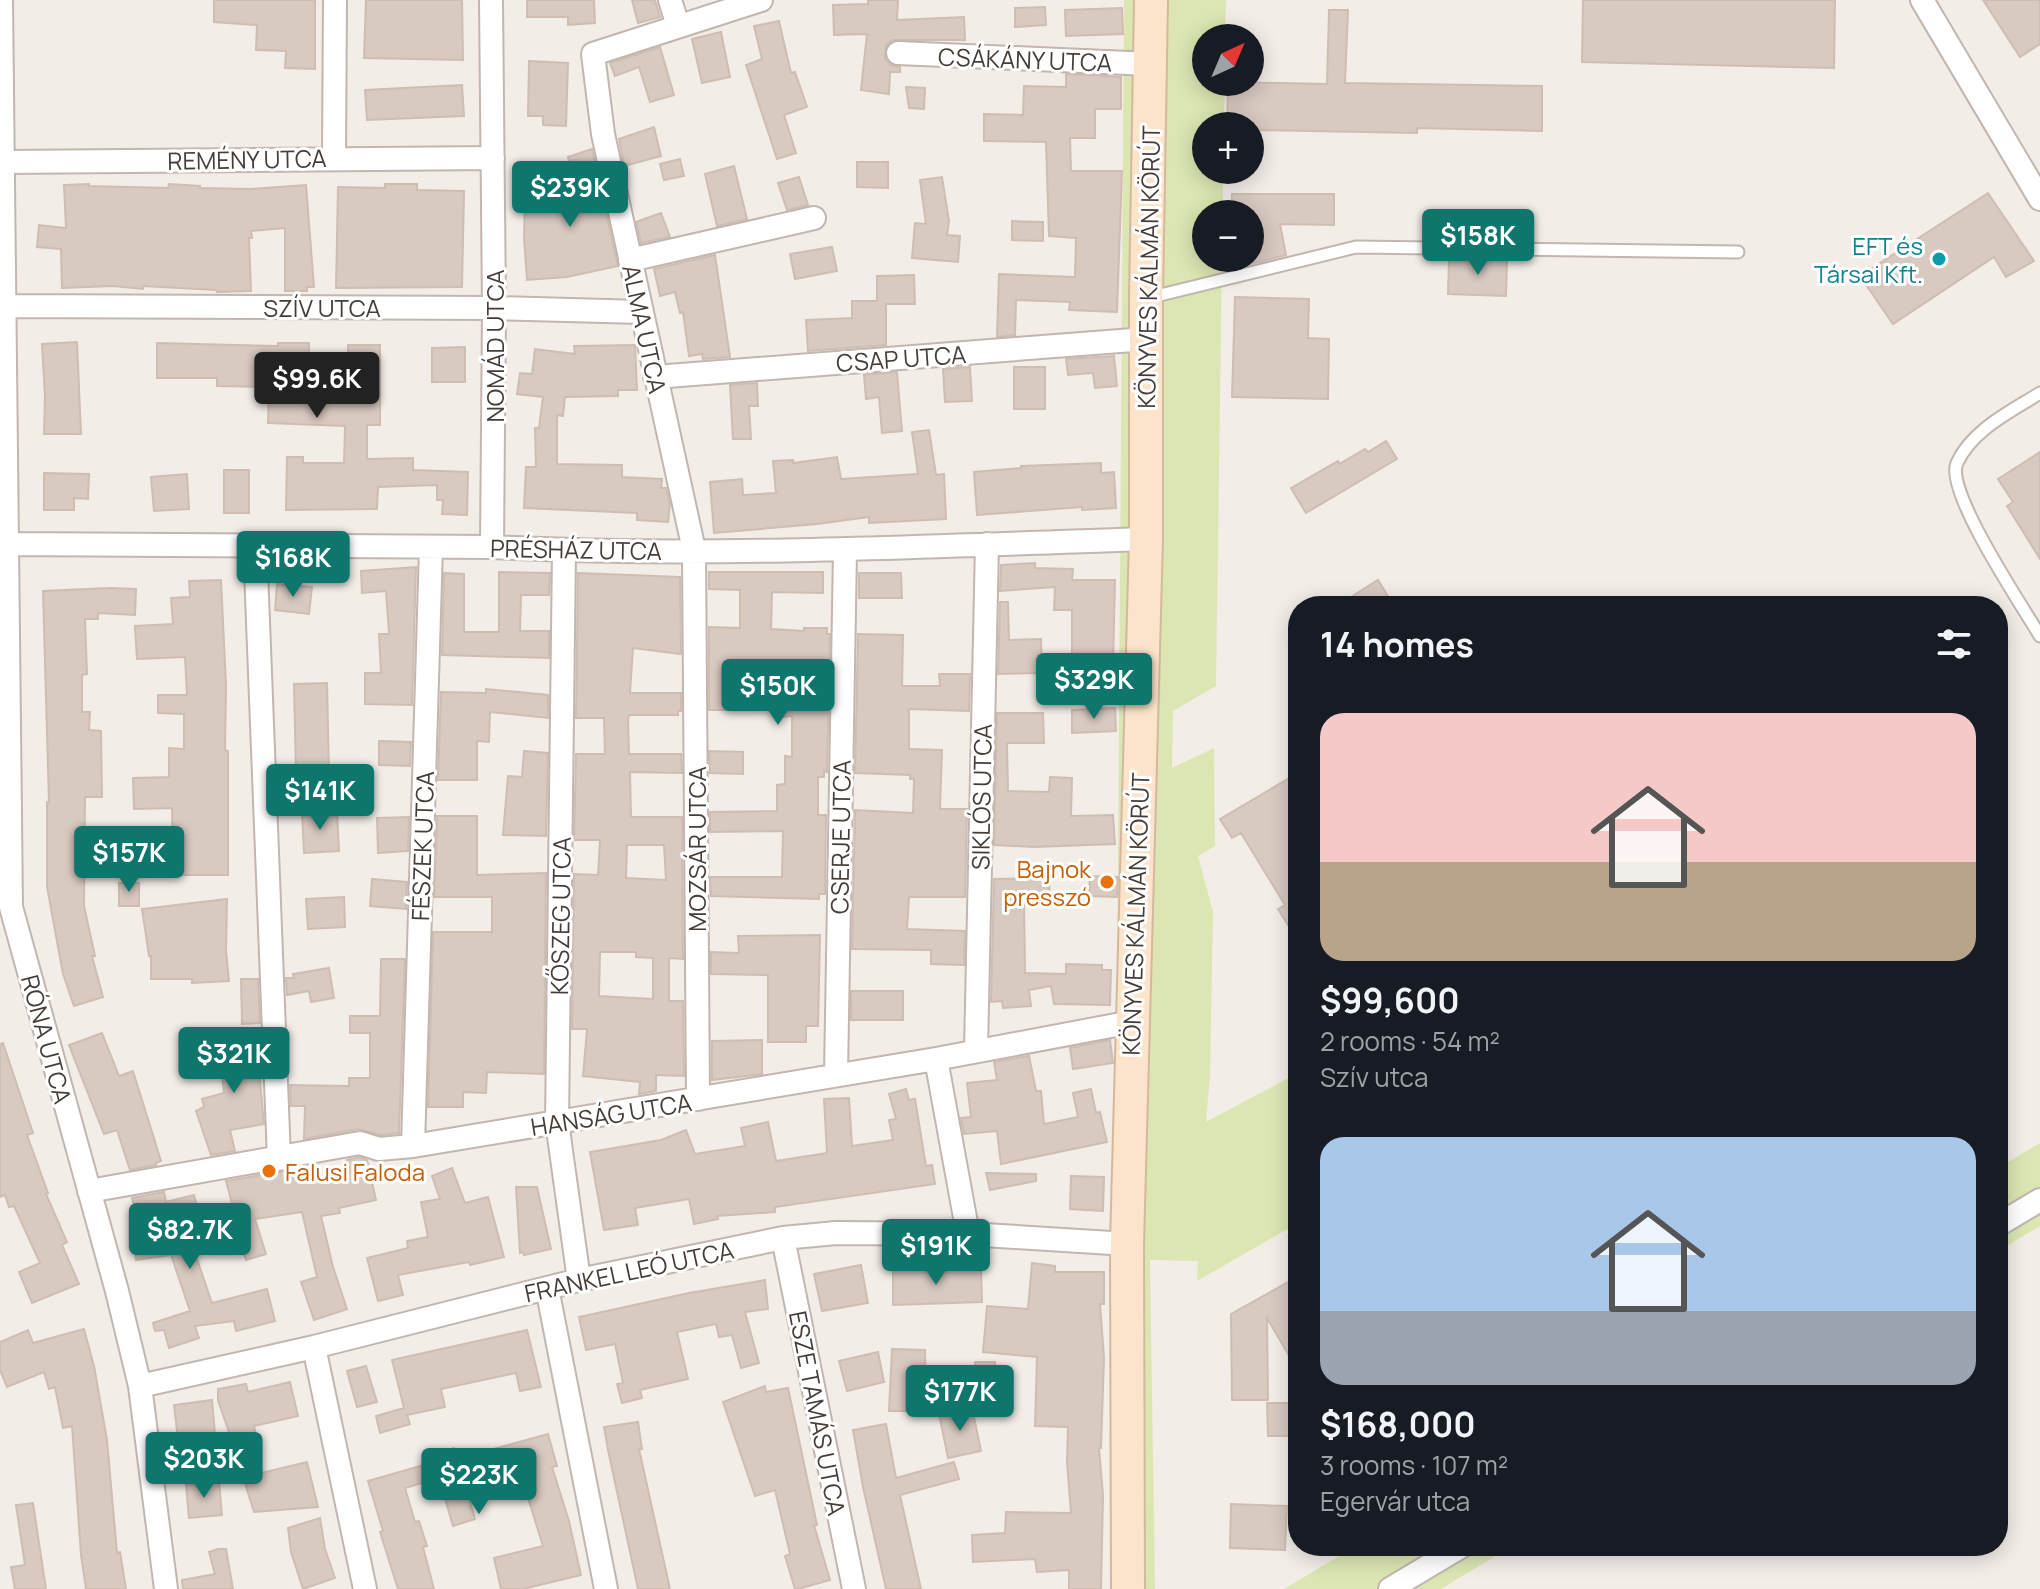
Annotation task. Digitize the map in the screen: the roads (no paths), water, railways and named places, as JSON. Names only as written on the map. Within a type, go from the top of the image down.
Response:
[{"type":"street","name":"RÓNA UTCA","points":[[1,0],[11,907],[140,1386],[166,1589]]},
{"type":"street","points":[[334,158],[335,0]]},
{"type":"street","name":"NOMÁD UTCA","points":[[491,0],[494,308],[492,547]]},
{"type":"street","points":[[670,0],[678,26]]},
{"type":"street","name":"ALMA UTCA","points":[[694,550],[603,134],[593,54],[761,0]]},
{"type":"street","name":"KÖNYVES KÁLMÁN KÖRÚT","points":[[1128,1589],[1127,1244],[1146,539],[1151,0]]},
{"type":"street","points":[[1922,0],[2040,199]]},
{"type":"street","name":"CSÁKÁNY UTCA","points":[[898,53],[1151,64]]},
{"type":"street","name":"REMÉNY UTCA","points":[[2,162],[493,158]]},
{"type":"street","points":[[630,260],[814,218]]},
{"type":"street","name":"SZÍV UTCA","points":[[3,306],[494,308],[642,312]]},
{"type":"street","name":"CSAP UTCA","points":[[655,377],[1146,339]]},
{"type":"street","name":"PRÉSHÁZ UTCA","points":[[7,544],[845,551],[1146,539]]},
{"type":"street","name":"SIKLÓS UTCA","points":[[976,1050],[987,544]]},
{"type":"street","points":[[255,545],[279,1159]]},
{"type":"street","name":"FÉSZEK UTCA","points":[[413,1146],[431,547]]},
{"type":"street","name":"MOZSÁR UTCA","points":[[694,550],[698,1099]]},
{"type":"street","name":"KŐSZEG UTCA","points":[[564,551],[557,1122],[579,1280]]},
{"type":"street","name":"CSERJE UTCA","points":[[836,1075],[845,551]]},
{"type":"street","name":"HANSÁG UTCA","points":[[89,1191],[360,1143],[379,1149],[413,1146],[936,1059],[1132,1022]]},
{"type":"street","points":[[936,1059],[968,1234]]},
{"type":"street","points":[[2008,1219],[2040,1200]]},
{"type":"street","name":"FRANKEL LEÓ UTCA","points":[[140,1386],[314,1347],[579,1280],[783,1238],[836,1233],[968,1234],[1127,1244]]},
{"type":"street","name":"ESZE TAMÁS UTCA","points":[[783,1238],[854,1589]]},
{"type":"street","points":[[547,1288],[606,1589]]},
{"type":"street","points":[[314,1347],[365,1589]]},
{"type":"street","points":[[1390,1589],[1445,1556]]},
{"type":"lane","points":[[1146,298],[1356,247],[1738,252]]},
{"type":"lane","points":[[2040,393],[1995,421],[1969,444],[1955,466],[1955,484],[1964,507],[2040,636]]},
{"type":"place","name":"EFT és Társai Kft.","points":[[1939,259]]},
{"type":"place","name":"Bajnok presszó","points":[[1107,882]]},
{"type":"place","name":"Falusi Faloda","points":[[269,1171]]}]
